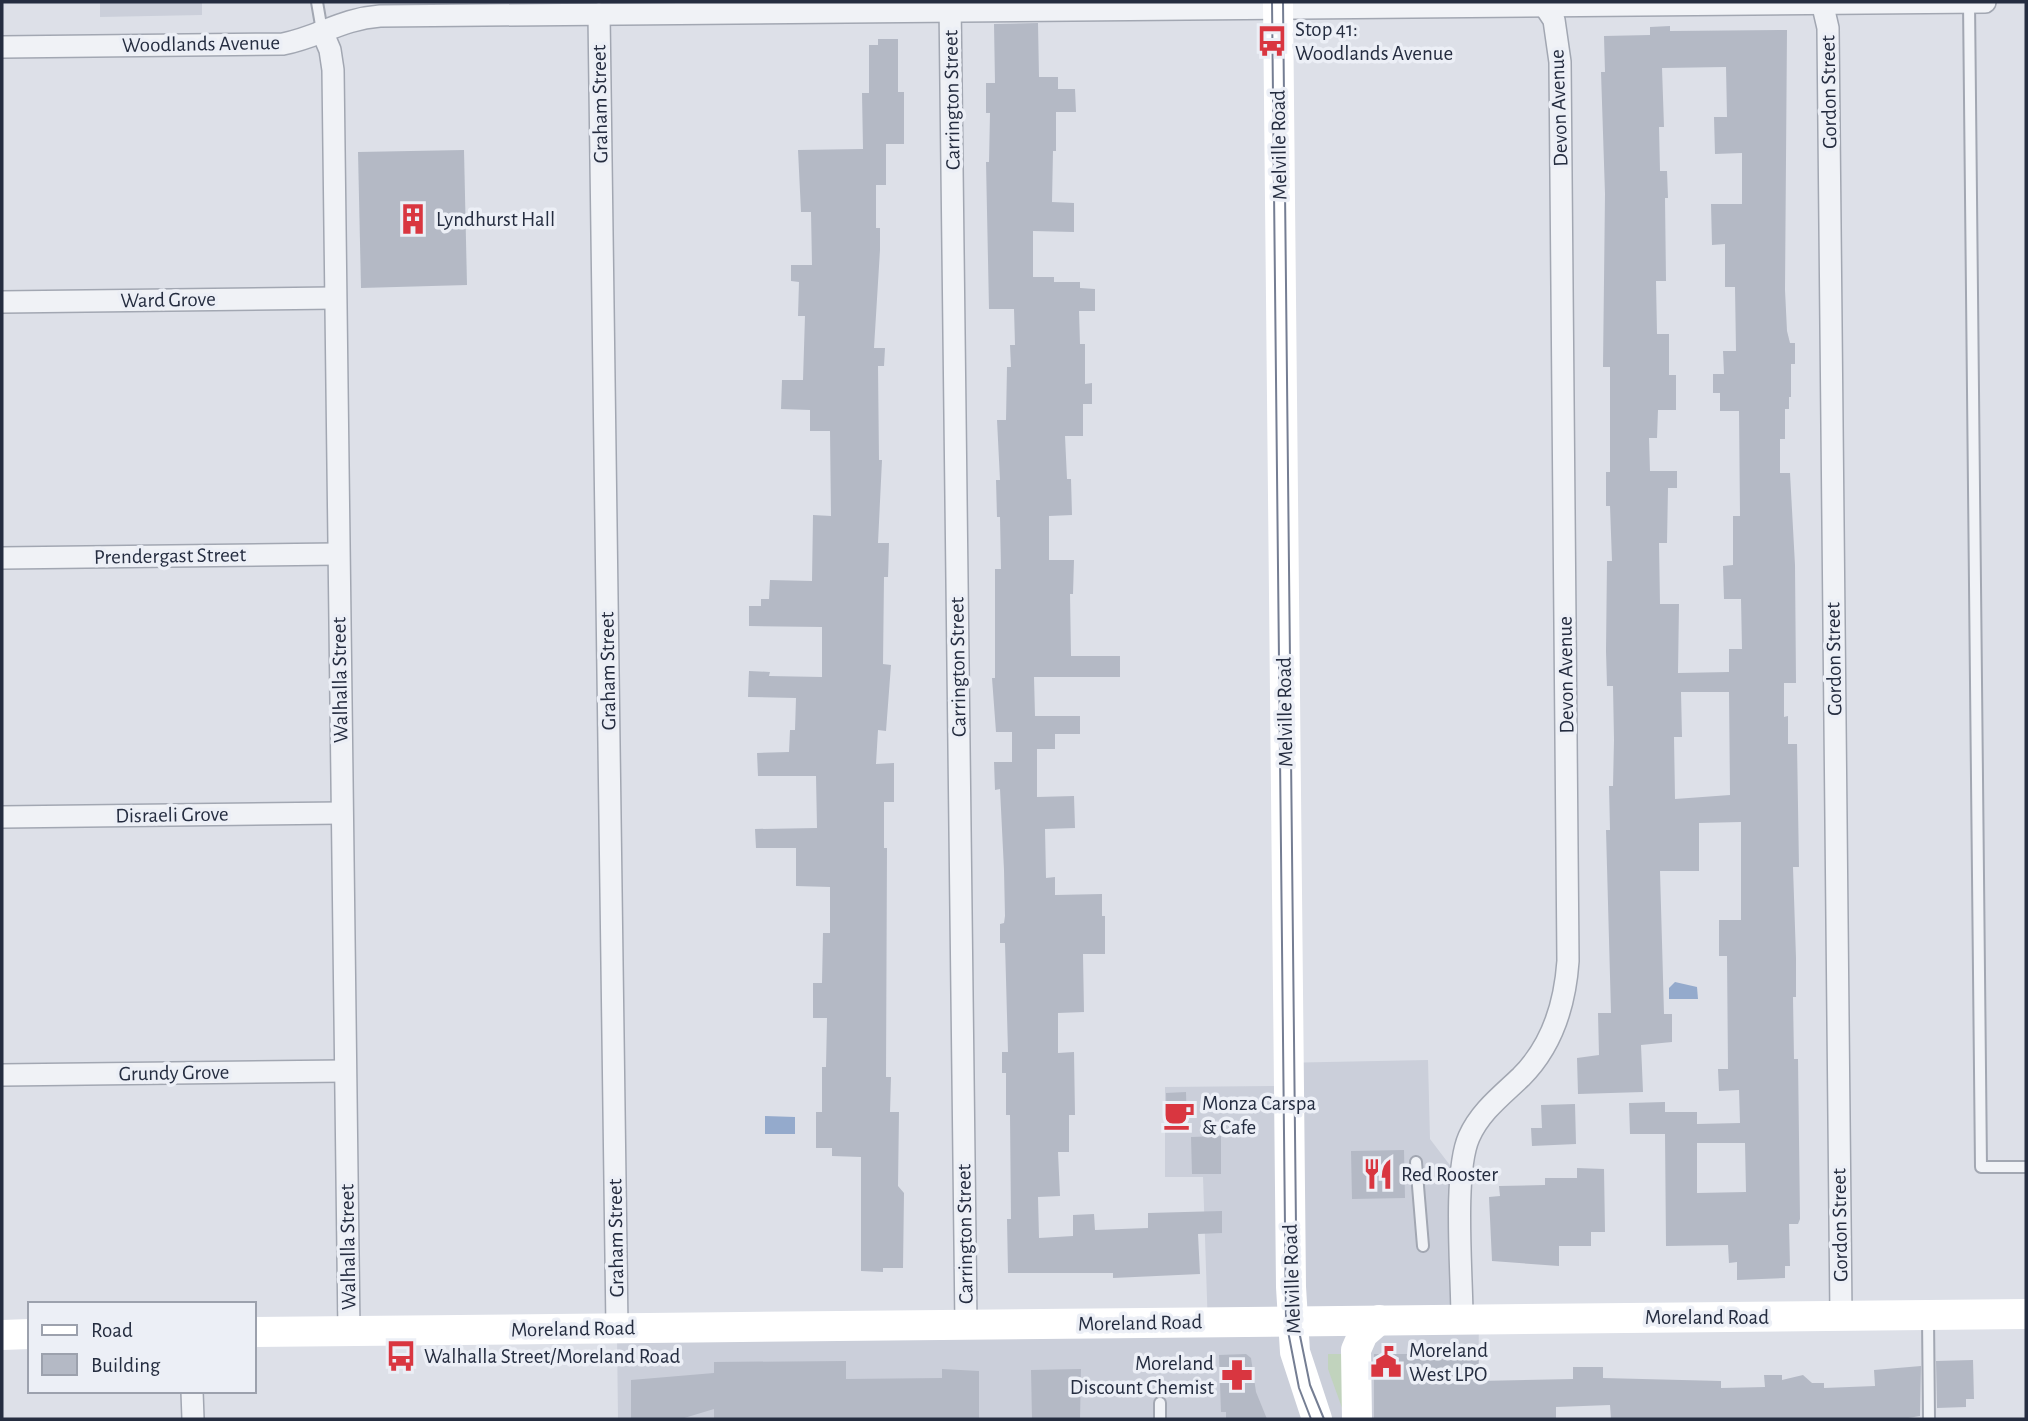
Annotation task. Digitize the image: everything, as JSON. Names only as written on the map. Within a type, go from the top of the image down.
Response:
[{"type":"main road","name":"Melville Road","points":[[1278,5],[1292,1321],[1298,1369],[1317,1419]]},
{"type":"main road","name":"Moreland Road","points":[[256,1332],[2026,1314]]},
{"type":"main road","points":[[1357,1419],[1356,1350],[1363,1334],[1379,1320]]},
{"type":"main road","points":[[2,1335],[28,1335]]},
{"type":"street","name":"Woodlands Avenue","points":[[2,47],[283,44],[343,21],[380,16],[951,6],[1985,2]]},
{"type":"street","name":"Gordon Street","points":[[1822,3],[1828,28],[1841,1316]]},
{"type":"street","name":"Devon Avenue","points":[[1462,1318],[1461,1174],[1467,1141],[1490,1106],[1531,1066],[1545,1044],[1563,999],[1568,961],[1560,62],[1553,20],[1544,5]]},
{"type":"street","name":"Carrington Street","points":[[951,6],[966,1325]]},
{"type":"street","name":"Graham Street","points":[[599,14],[617,1328]]},
{"type":"street","name":"Walhalla Street","points":[[322,31],[330,50],[333,70],[349,1332]]},
{"type":"street","name":"Ward Grove","points":[[2,302],[335,298]]},
{"type":"street","name":"Prendergast Street","points":[[2,558],[338,554]]},
{"type":"street","name":"Disraeli Grove","points":[[2,817],[341,813]]},
{"type":"street","name":"Grundy Grove","points":[[2,1075],[345,1070]]},
{"type":"street","points":[[192,1393],[193,1419]]},
{"type":"lane","points":[[317,2],[322,31]]},
{"type":"lane","points":[[1969,2],[1981,1167],[2026,1167]]},
{"type":"lane","points":[[1416,1162],[1423,1246]]},
{"type":"lane","points":[[1928,1315],[1929,1419]]},
{"type":"lane","points":[[1160,1403],[1160,1419]]},
{"type":"shaded area","points":[[100,2],[202,2],[202,15],[100,17]]},
{"type":"shaded area","points":[[1428,1060],[1430,1139],[1465,1185],[1465,1310],[1479,1310],[1478,1419],[618,1419],[617,1335],[1208,1329],[1203,1177],[1165,1177],[1165,1087],[1277,1086],[1277,1063]]},
{"type":"green space","points":[[1328,1354],[1350,1354],[1346,1419],[1328,1369]]},
{"type":"water","points":[[1675,982],[1697,987],[1698,999],[1669,999],[1669,988]]},
{"type":"water","points":[[765,1116],[795,1117],[795,1134],[765,1134]]},
{"type":"building","points":[[1038,23],[1039,77],[1058,77],[1058,89],[1075,89],[1076,112],[1056,112],[1052,202],[1074,203],[1074,232],[1033,231],[1033,277],[1054,277],[1054,282],[1080,282],[1080,288],[1095,289],[1095,311],[1079,311],[1080,344],[1085,344],[1085,384],[1092,383],[1092,404],[1083,404],[1083,436],[1065,436],[1067,479],[1071,479],[1072,515],[1049,516],[1049,560],[1074,560],[1073,594],[1070,594],[1071,656],[1120,656],[1120,677],[1034,677],[1035,716],[1080,716],[1080,734],[1055,734],[1055,749],[1037,749],[1037,797],[1074,796],[1075,828],[1045,829],[1046,878],[1055,877],[1055,895],[1102,894],[1102,916],[1105,916],[1105,954],[1083,954],[1084,1012],[1058,1013],[1058,1053],[1074,1052],[1075,1115],[1069,1115],[1069,1152],[1058,1152],[1060,1196],[1038,1197],[1039,1238],[1073,1236],[1073,1215],[1094,1214],[1095,1230],[1148,1228],[1148,1213],[1222,1211],[1222,1233],[1198,1234],[1200,1274],[1113,1278],[1113,1273],[1008,1273],[1007,1219],[1011,1219],[1010,1115],[1006,1115],[1006,1073],[1002,1073],[1002,1052],[1008,1052],[1005,943],[1000,943],[1000,924],[1004,923],[1005,916],[1004,870],[1000,789],[995,790],[994,762],[1012,762],[1012,732],[996,732],[992,678],[995,678],[995,569],[1001,569],[996,480],[1000,480],[997,420],[1006,420],[1007,367],[1011,367],[1010,345],[1015,345],[1014,309],[989,309],[986,162],[989,162],[990,113],[986,113],[986,83],[995,83],[994,24]]},
{"type":"building","points":[[1670,26],[1670,31],[1787,30],[1785,290],[1787,331],[1790,343],[1795,343],[1795,364],[1791,364],[1789,409],[1785,409],[1785,439],[1780,439],[1780,473],[1790,473],[1795,565],[1796,683],[1784,683],[1784,717],[1788,716],[1788,744],[1797,744],[1799,867],[1793,867],[1796,997],[1793,997],[1794,1059],[1798,1059],[1800,1219],[1798,1224],[1789,1224],[1790,1266],[1785,1266],[1785,1278],[1737,1280],[1737,1262],[1729,1263],[1728,1245],[1666,1246],[1665,1134],[1630,1134],[1629,1103],[1665,1102],[1665,1112],[1697,1112],[1697,1124],[1740,1123],[1739,1090],[1719,1091],[1718,1069],[1728,1069],[1727,956],[1719,956],[1719,920],[1741,920],[1741,822],[1699,823],[1699,871],[1660,871],[1664,1014],[1672,1014],[1672,1042],[1641,1045],[1643,1092],[1578,1094],[1577,1058],[1599,1055],[1598,1013],[1611,1013],[1606,830],[1610,830],[1609,786],[1613,786],[1614,740],[1613,686],[1607,686],[1606,651],[1607,561],[1612,561],[1610,506],[1606,506],[1606,472],[1610,472],[1610,367],[1603,367],[1605,194],[1601,72],[1605,72],[1604,36],[1650,35],[1650,27]],"holes":[[[1726,67],[1727,117],[1714,117],[1715,154],[1742,153],[1742,204],[1711,204],[1712,245],[1725,244],[1725,287],[1735,287],[1736,351],[1723,351],[1724,374],[1713,374],[1713,393],[1720,393],[1720,411],[1739,411],[1740,516],[1733,516],[1733,565],[1723,566],[1724,599],[1741,599],[1742,649],[1729,649],[1729,672],[1678,673],[1679,604],[1660,604],[1659,543],[1667,543],[1668,488],[1677,488],[1677,471],[1650,471],[1649,438],[1657,438],[1658,410],[1676,410],[1676,375],[1669,375],[1669,334],[1657,334],[1656,281],[1666,281],[1665,198],[1668,198],[1667,171],[1660,171],[1659,127],[1664,127],[1662,68]],[[1681,692],[1729,692],[1730,795],[1675,799],[1674,737],[1682,737]],[[1697,1143],[1745,1143],[1746,1192],[1697,1193]]]},
{"type":"building","points":[[878,39],[898,39],[898,92],[904,92],[904,144],[886,144],[886,185],[876,185],[876,228],[880,228],[880,250],[874,348],[885,348],[884,366],[878,366],[879,460],[882,460],[878,543],[889,543],[888,577],[884,577],[883,664],[891,665],[886,731],[878,730],[876,764],[894,763],[894,802],[884,802],[884,848],[887,848],[886,1077],[891,1077],[890,1112],[899,1112],[898,1186],[904,1193],[903,1268],[883,1268],[883,1272],[861,1271],[861,1157],[832,1156],[832,1148],[816,1148],[816,1112],[822,1112],[822,1067],[826,1067],[827,1018],[813,1018],[813,983],[822,983],[823,933],[830,933],[830,887],[796,886],[796,848],[756,848],[755,829],[817,828],[816,776],[758,776],[757,753],[789,752],[790,730],[795,730],[796,698],[748,697],[749,671],[770,672],[769,676],[822,677],[822,627],[749,626],[749,606],[761,606],[761,599],[769,599],[770,580],[812,581],[813,515],[831,516],[830,431],[810,431],[810,410],[781,409],[782,380],[803,380],[805,316],[798,316],[799,282],[791,281],[791,265],[812,265],[811,212],[801,212],[798,150],[863,149],[862,93],[869,93],[869,45],[878,45]]},
{"type":"building","name":"Lyndhurst Hall","points":[[464,150],[467,285],[361,288],[358,152]]},
{"type":"building","points":[[1186,1092],[1187,1132],[1167,1132],[1166,1093]]},
{"type":"building","points":[[1575,1104],[1576,1144],[1532,1146],[1531,1128],[1542,1128],[1541,1105]]},
{"type":"building","points":[[1221,1136],[1221,1174],[1192,1174],[1191,1137]]},
{"type":"building","name":"Red Rooster","points":[[1404,1150],[1405,1198],[1352,1199],[1351,1151]]},
{"type":"building","points":[[1577,1168],[1604,1169],[1605,1232],[1591,1232],[1591,1246],[1559,1246],[1559,1266],[1492,1261],[1489,1197],[1500,1196],[1499,1186],[1545,1185],[1545,1178],[1577,1178]]},
{"type":"building","points":[[1246,1354],[1251,1358],[1256,1392],[1267,1419],[1226,1419],[1226,1412],[1221,1412],[1219,1355]]},
{"type":"building","points":[[1374,1354],[1479,1354],[1478,1381],[1573,1379],[1573,1367],[1603,1367],[1603,1378],[1721,1381],[1721,1388],[1765,1387],[1764,1375],[1782,1375],[1782,1380],[1803,1375],[1812,1383],[1824,1383],[1824,1388],[1875,1386],[1874,1370],[1921,1366],[1920,1416],[1902,1419],[1611,1419],[1610,1405],[1556,1407],[1556,1419],[1374,1419]]},
{"type":"building","points":[[1973,1360],[1974,1399],[1966,1399],[1966,1407],[1937,1408],[1936,1361]]},
{"type":"building","points":[[846,1361],[846,1379],[942,1378],[942,1369],[979,1371],[979,1419],[714,1419],[714,1409],[681,1419],[631,1419],[631,1380],[714,1373],[714,1362]]},
{"type":"building","points":[[1081,1369],[1080,1419],[1032,1419],[1031,1370]]},
{"type":"tram line","points":[[1272,2],[1286,1321],[1299,1388],[1311,1419]]},
{"type":"tram line","points":[[1283,2],[1297,1321],[1310,1385],[1324,1419]]},
{"type":"place","name":"Stop 41: Woodlands Avenue","points":[[1272,41]]},
{"type":"place","name":"Lyndhurst Hall","points":[[413,219]]},
{"type":"place","name":"Monza Carspa & Cafe","points":[[1179,1115]]},
{"type":"place","name":"Red Rooster","points":[[1378,1174]]},
{"type":"place","name":"Walhalla Street/Moreland Road","points":[[401,1356]]},
{"type":"place","name":"Moreland West LPO","points":[[1386,1362]]},
{"type":"place","name":"Moreland Discount Chemist","points":[[1237,1375]]}]
